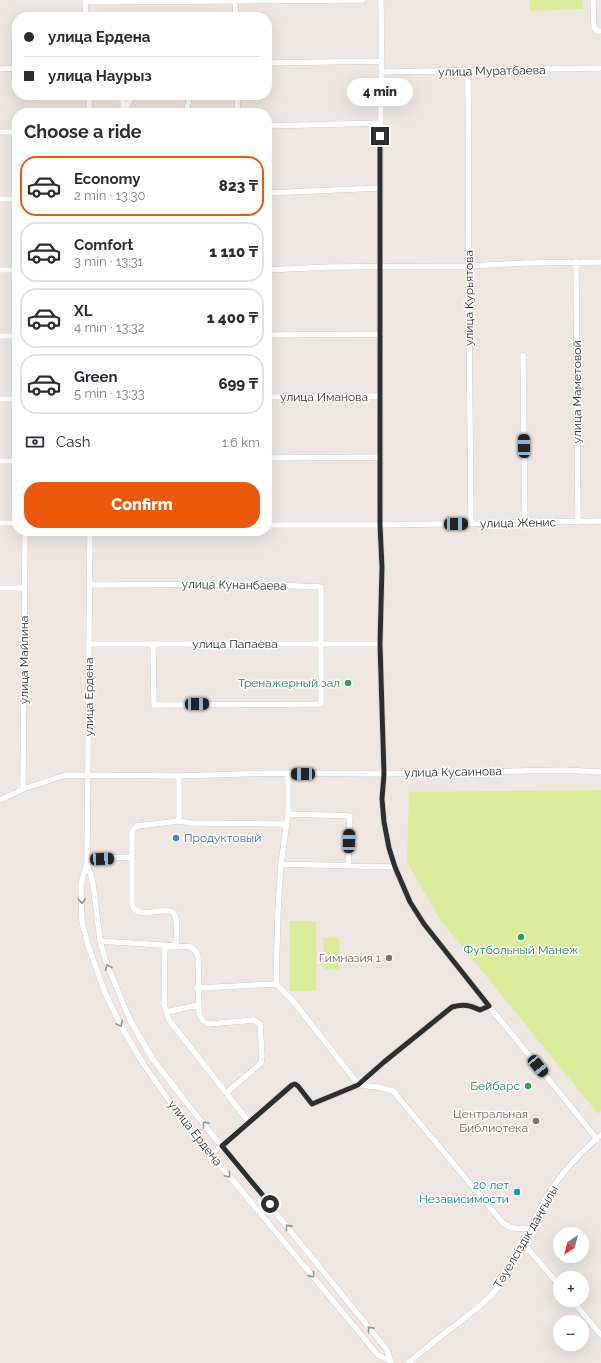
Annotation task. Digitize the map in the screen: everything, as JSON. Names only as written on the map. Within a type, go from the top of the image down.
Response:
[{"type":"street","points":[[235,0],[236,12]]},
{"type":"street","points":[[86,12],[85,1],[363,0]]},
{"type":"street","points":[[382,0],[380,122],[380,525],[382,567],[380,644],[384,774],[382,799],[384,822],[389,848],[395,867],[410,902],[424,924],[489,1006],[599,1137]]},
{"type":"street","points":[[593,0],[594,27],[597,31],[601,31]]},
{"type":"street","points":[[272,63],[382,61]]},
{"type":"street","points":[[0,69],[12,68]]},
{"type":"street","name":"улица Муратбаева","points":[[382,72],[468,72],[601,68]]},
{"type":"street","name":"улица Курьятова","points":[[468,72],[470,204],[468,266],[471,524]]},
{"type":"street","points":[[272,126],[380,122]]},
{"type":"street","points":[[0,132],[12,132]]},
{"type":"street","points":[[272,193],[380,188]]},
{"type":"street","points":[[0,199],[12,199]]},
{"type":"street","name":"улица Маметовой","points":[[576,262],[578,522]]},
{"type":"street","points":[[272,270],[329,267],[468,266],[601,262]]},
{"type":"street","points":[[0,270],[12,270]]},
{"type":"street","points":[[272,335],[381,334]]},
{"type":"street","points":[[0,336],[12,336]]},
{"type":"street","points":[[523,355],[525,523]]},
{"type":"street","name":"улица Иманова","points":[[272,397],[381,396]]},
{"type":"street","points":[[0,399],[12,399]]},
{"type":"street","points":[[272,458],[381,457]]},
{"type":"street","points":[[0,460],[12,460]]},
{"type":"street","name":"улица Женис","points":[[272,524],[380,525],[601,521]]},
{"type":"street","points":[[0,523],[12,523]]},
{"type":"street","name":"улица Майлина","points":[[23,789],[25,536]]},
{"type":"street","name":"улица Ердена","points":[[90,536],[88,775],[86,823],[87,861],[93,883],[100,941],[105,959],[130,1020],[152,1058],[185,1101],[387,1350],[391,1362]]},
{"type":"street","name":"улица Кунанбаева","points":[[90,585],[248,584],[321,587],[321,644]]},
{"type":"street","points":[[0,588],[25,588]]},
{"type":"street","name":"улица Папаева","points":[[89,644],[380,644]]},
{"type":"street","points":[[153,644],[153,703],[155,705],[321,704],[321,644]]},
{"type":"street","name":"улица Кусаинова","points":[[0,800],[23,789],[66,775],[179,776],[288,773],[384,774],[562,770],[601,772]]},
{"type":"street","points":[[288,773],[288,814],[281,864],[276,984],[293,1001],[358,1085],[378,1087],[393,1091],[503,1223],[512,1228],[530,1229]]},
{"type":"street","points":[[179,776],[179,821]]},
{"type":"street","points":[[288,814],[350,816],[348,866]]},
{"type":"street","points":[[176,945],[176,922],[173,912],[165,910],[141,913],[134,909],[132,904],[133,830],[137,826],[179,821],[190,823],[286,824]]},
{"type":"street","points":[[87,861],[132,857]]},
{"type":"street","name":"улица Ердена","points":[[87,861],[81,884],[82,922],[88,946],[105,993],[121,1026],[144,1065],[175,1109],[211,1154],[378,1355],[391,1362]]},
{"type":"street","points":[[281,864],[395,867]]},
{"type":"street","points":[[100,941],[191,947],[197,953],[199,1014],[205,1024],[254,1020],[260,1024],[262,1056],[260,1063],[226,1093]]},
{"type":"street","points":[[165,945],[164,998],[166,1012],[170,1020],[249,1122]]},
{"type":"street","points":[[197,988],[276,984]]},
{"type":"street","points":[[211,1154],[292,1085],[295,1084],[298,1086],[312,1104],[358,1085],[452,1007],[461,1004],[469,1005],[480,1010],[489,1006]]},
{"type":"street","points":[[166,1012],[198,1005]]},
{"type":"street","name":"Тәуелсіздік даңғылы","points":[[408,1363],[495,1292],[507,1275],[548,1195],[564,1173],[599,1137]]},
{"type":"street","points":[[524,1243],[553,1278]]},
{"type":"street","points":[[578,1307],[601,1335]]},
{"type":"green space","points":[[530,0],[582,0],[583,9],[530,11]]},
{"type":"green space","points":[[601,790],[601,1111],[598,1114],[439,918],[407,862],[409,792]]},
{"type":"green space","points":[[290,921],[316,921],[316,991],[290,991]]},
{"type":"green space","points":[[339,937],[340,969],[324,970],[323,938]]},
{"type":"place","name":"Тренажерный зал","points":[[348,683]]},
{"type":"place","name":"Продуктовый","points":[[176,838]]},
{"type":"place","name":"Футбольный Манеж","points":[[521,937]]},
{"type":"place","name":"Гимназия 1","points":[[389,958]]},
{"type":"place","name":"Бейбарс","points":[[528,1086]]},
{"type":"place","name":"Центральная Библиотека","points":[[536,1121]]},
{"type":"place","name":"20 лет Независимости","points":[[517,1192]]},
{"type":"route","points":[[270,1204],[222,1146],[292,1085],[295,1084],[298,1086],[312,1104],[358,1085],[452,1007],[461,1004],[469,1005],[480,1010],[489,1006],[424,924],[410,902],[395,867],[389,848],[384,822],[382,799],[384,774],[380,644],[382,567],[380,525],[380,136]]}]
